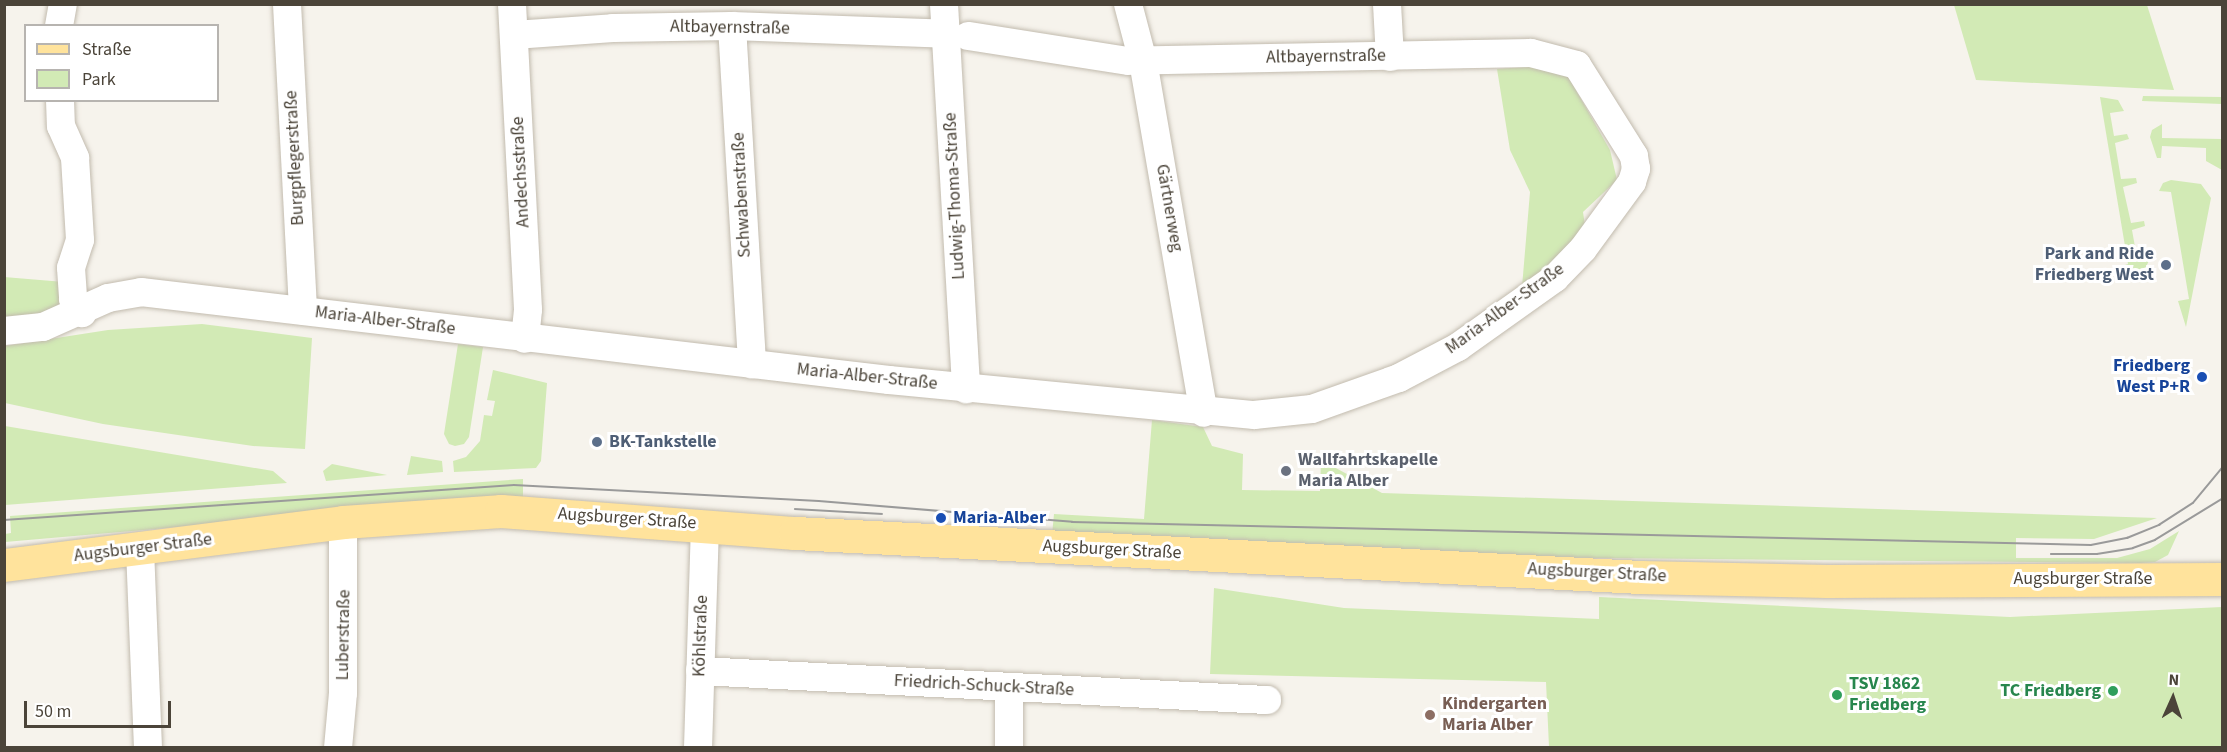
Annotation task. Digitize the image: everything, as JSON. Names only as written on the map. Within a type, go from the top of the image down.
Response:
[{"type":"main road","name":"Augsburger Straße","points":[[4,566],[343,522],[501,511],[795,533],[1640,577],[1827,581],[2223,579]]},
{"type":"main road","points":[[4,554],[46,559]]},
{"type":"street","points":[[59,24],[63,4]]},
{"type":"street","name":"Burgpflegerstraße","points":[[287,4],[303,311]]},
{"type":"street","name":"Andechsstraße","points":[[512,4],[528,310],[525,339]]},
{"type":"street","name":"Ludwig-Thoma-Straße","points":[[944,4],[957,35],[966,388]]},
{"type":"street","name":"Gärtnerweg","points":[[1128,4],[1143,61],[1204,413]]},
{"type":"street","points":[[1388,4],[1390,57]]},
{"type":"street","name":"Altbayernstraße","points":[[514,35],[613,28],[732,26],[957,35],[1143,61],[1531,53],[1577,65],[1634,156]]},
{"type":"street","name":"Schwabenstraße","points":[[732,26],[752,364]]},
{"type":"street","points":[[60,102],[61,126],[75,158],[80,240],[71,268],[73,299],[82,313]]},
{"type":"street","name":"Maria-Alber-Straße","points":[[4,331],[43,327],[82,313],[108,298],[141,292],[525,339],[1204,413],[1254,415],[1312,409],[1399,378],[1458,347],[1555,278],[1583,249],[1632,182],[1634,156]]},
{"type":"street","name":"Luberstraße","points":[[338,747],[342,693],[343,522]]},
{"type":"street","name":"Köhlstraße","points":[[698,747],[705,525]]},
{"type":"street","points":[[140,549],[148,747]]},
{"type":"street","name":"Friedrich-Schuck-Straße","points":[[700,672],[1267,700]]},
{"type":"street","points":[[1009,688],[1009,747]]},
{"type":"green space","points":[[1954,5],[2147,5],[2174,90],[1976,80]]},
{"type":"green space","points":[[1547,65],[1569,78],[1610,150],[1617,180],[1583,212],[1585,226],[1559,266],[1522,287],[1530,192],[1510,150],[1497,69]]},
{"type":"green space","points":[[2143,96],[2222,97],[2222,104],[2142,101]]},
{"type":"green space","points":[[2100,97],[2118,100],[2124,111],[2110,113],[2114,136],[2127,134],[2129,139],[2115,143],[2121,179],[2136,178],[2137,183],[2123,187],[2131,223],[2144,221],[2145,226],[2132,230],[2137,258],[2151,256],[2146,267],[2135,272],[2126,272],[2125,265],[2128,264]]},
{"type":"green space","points":[[2162,124],[2162,138],[2222,139],[2222,170],[2206,161],[2206,148],[2162,146],[2161,158],[2157,158],[2150,137],[2152,130]]},
{"type":"green space","points":[[2171,180],[2201,184],[2211,198],[2186,327],[2178,301],[2189,299],[2171,192],[2159,191],[2163,183]]},
{"type":"green space","points":[[4,277],[64,282],[62,309],[5,320]]},
{"type":"green space","points":[[202,324],[312,338],[305,449],[253,446],[103,424],[5,403],[5,346],[108,330]]},
{"type":"green space","points":[[458,344],[483,347],[469,437],[464,444],[455,446],[449,444],[444,434]]},
{"type":"green space","points":[[493,370],[547,383],[541,461],[536,468],[454,472],[453,461],[466,457],[480,441],[484,415],[492,416],[495,401],[487,400]]},
{"type":"green space","points":[[1152,420],[1203,427],[1212,446],[1243,454],[1242,490],[1320,491],[1321,460],[1382,493],[2157,518],[2094,539],[2016,538],[2016,558],[2117,558],[2150,549],[2179,531],[2168,555],[2155,562],[2140,563],[1494,557],[1052,535],[1054,514],[1144,519]]},
{"type":"green space","points":[[5,426],[273,471],[287,483],[5,505]]},
{"type":"green space","points":[[411,456],[442,461],[443,472],[407,475]]},
{"type":"green space","points":[[332,464],[387,475],[326,481],[323,471]]},
{"type":"green space","points":[[523,479],[523,497],[5,542],[5,534],[11,533],[10,516]]},
{"type":"green space","points":[[1214,588],[1344,608],[1599,619],[1599,597],[2010,617],[2222,607],[2222,747],[1549,747],[1546,682],[1210,674]]},
{"type":"tram line","points":[[4,520],[514,485],[819,501],[1072,522],[2091,545],[2127,538],[2159,525],[2193,503],[2222,468]]},
{"type":"tram line","points":[[2051,554],[2097,554],[2133,548],[2155,540],[2222,499]]},
{"type":"tram line","points":[[795,509],[882,514]]},
{"type":"place","name":"Park and Ride Friedberg West","points":[[2166,265]]},
{"type":"place","name":"Friedberg West P+R","points":[[2202,377]]},
{"type":"place","name":"BK-Tankstelle","points":[[597,442]]},
{"type":"place","name":"Wallfahrtskapelle Maria Alber","points":[[1286,471]]},
{"type":"place","name":"Maria-Alber","points":[[941,518]]},
{"type":"place","name":"TC Friedberg","points":[[2113,691]]},
{"type":"place","name":"TSV 1862 Friedberg","points":[[1837,695]]},
{"type":"place","name":"Kindergarten Maria Alber","points":[[1430,715]]}]
